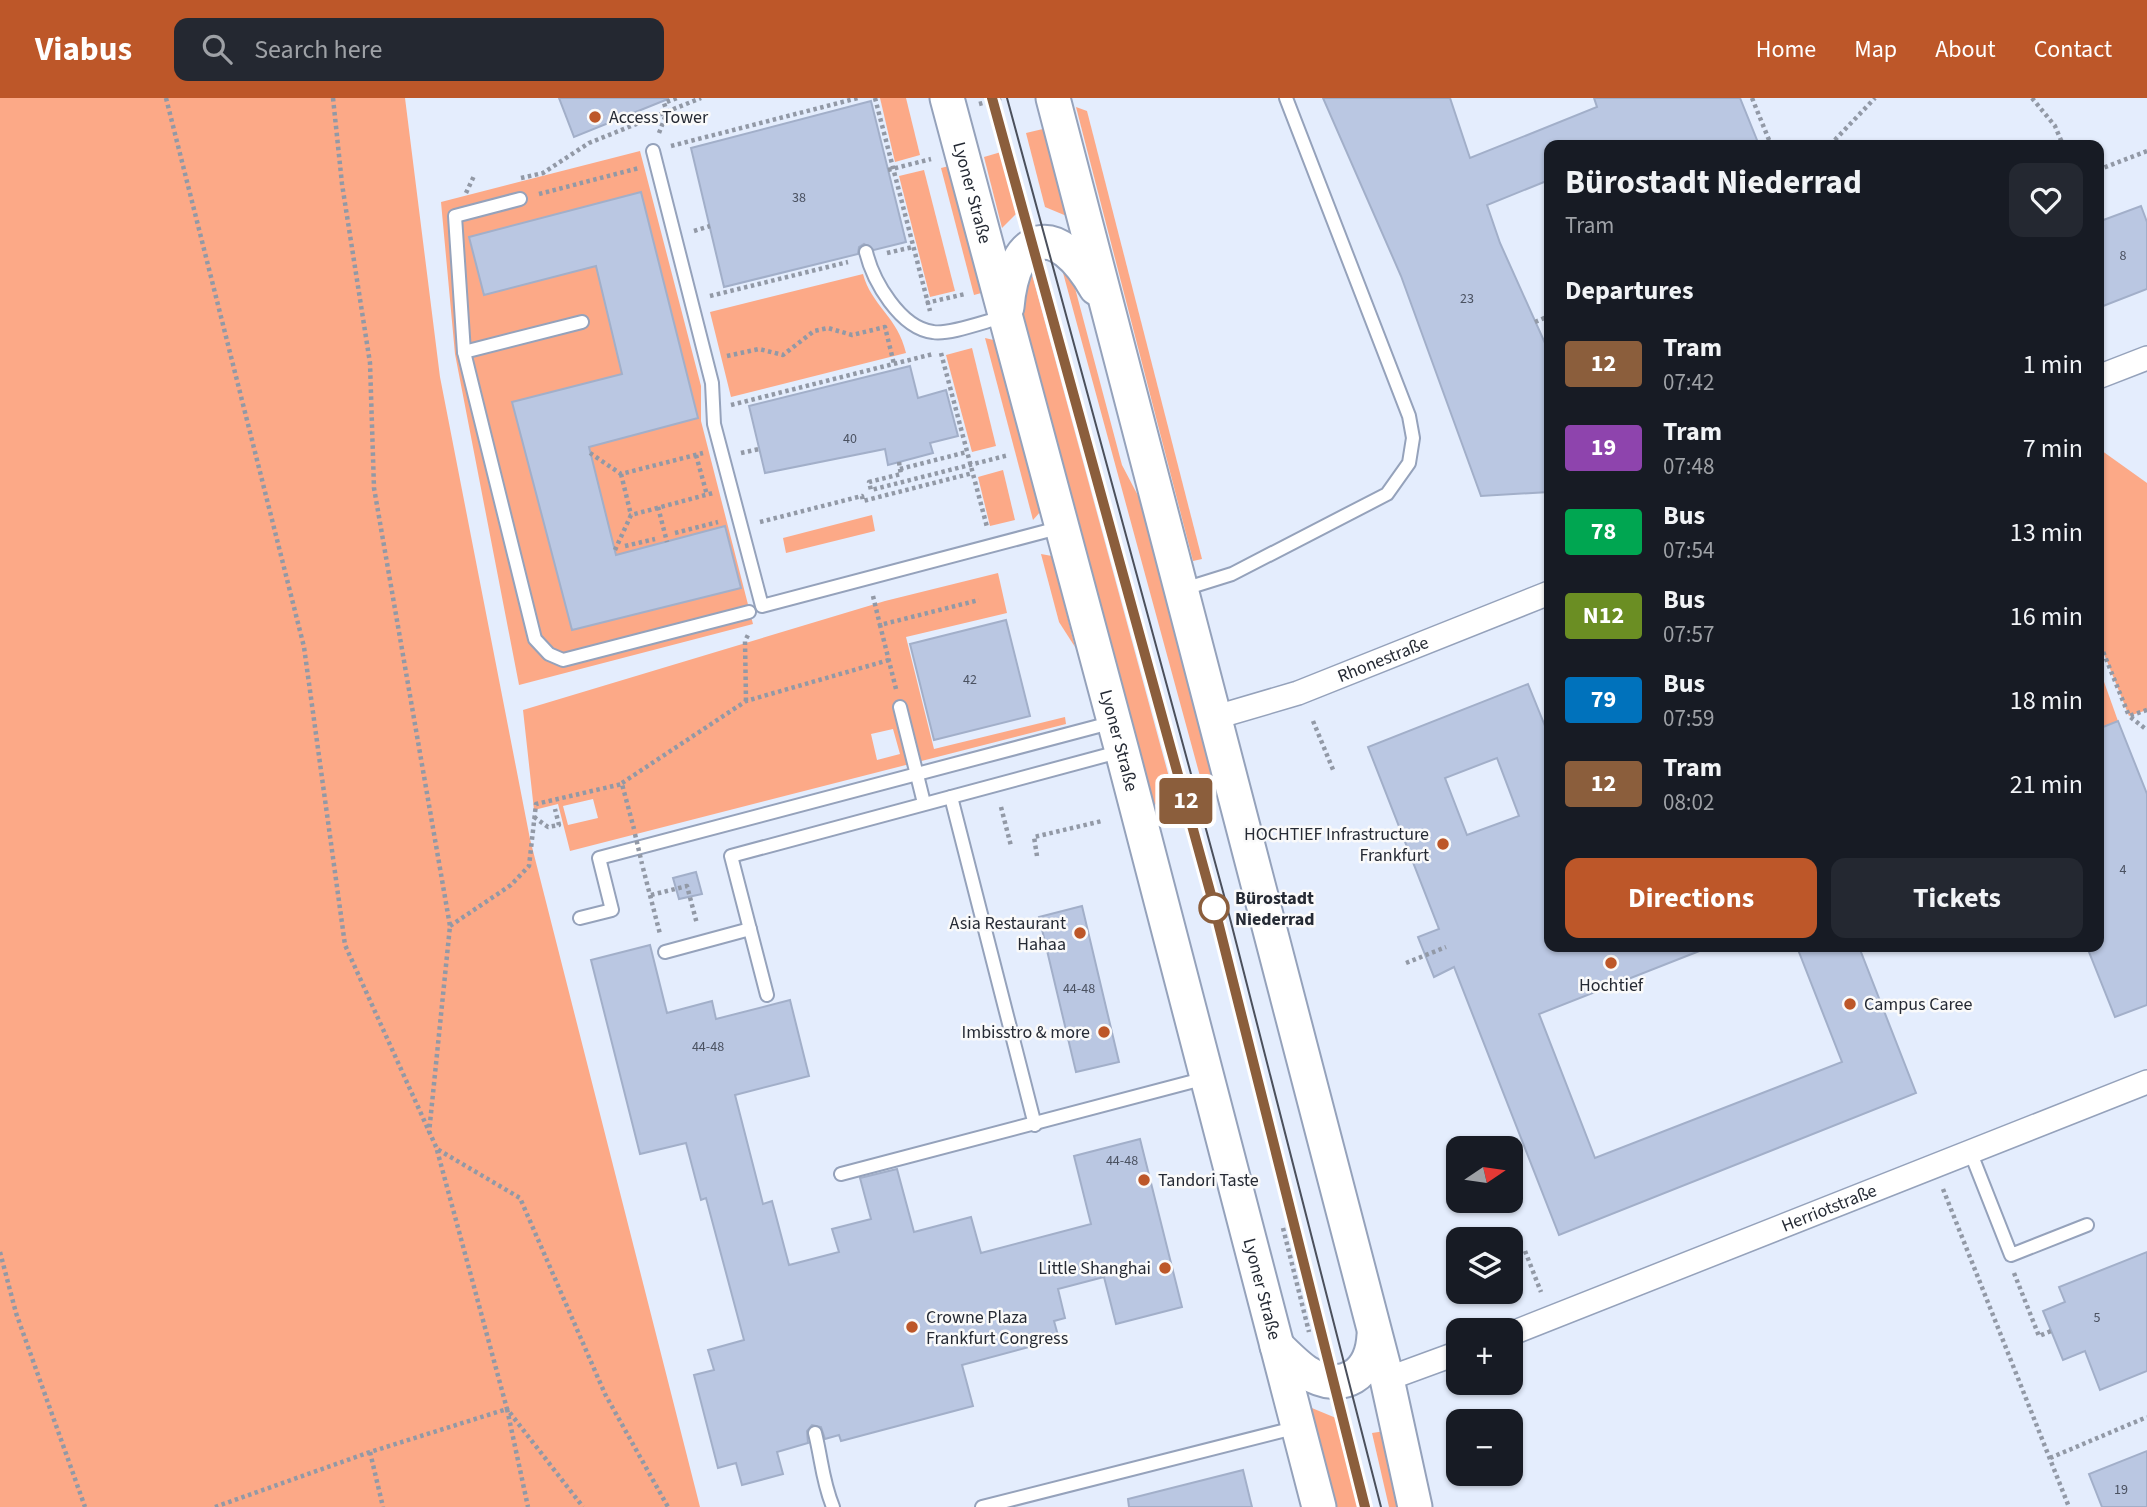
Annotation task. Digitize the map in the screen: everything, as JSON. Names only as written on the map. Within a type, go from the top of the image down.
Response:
[{"type":"main road","points":[[1053,98],[1387,1379],[1415,1507]]},
{"type":"main road","name":"Lyoner Straße","points":[[951,102],[1319,1507]]},
{"type":"main road","points":[[1006,316],[1012,274],[1020,255],[1032,245],[1045,242],[1065,248],[1076,257],[1097,291],[1113,326]]},
{"type":"main road","points":[[1277,1346],[1308,1373],[1332,1380],[1349,1379],[1358,1376],[1366,1368],[1373,1353],[1374,1335]]},
{"type":"street","points":[[2104,375],[2147,358]]},
{"type":"street","name":"Rhonestraße","points":[[1213,718],[1298,694],[1544,595]]},
{"type":"street","name":"Herriotstraße","points":[[1523,1329],[2147,1082]]},
{"type":"street","points":[[1387,1379],[1446,1357]]},
{"type":"lane","points":[[1180,590],[1232,574],[1387,494],[1409,463],[1413,438],[1409,416],[1286,98]]},
{"type":"lane","points":[[655,157],[707,360],[720,449],[762,606],[1063,527]]},
{"type":"lane","points":[[520,199],[455,216],[464,352],[535,639],[549,654],[563,660],[749,612]]},
{"type":"lane","points":[[867,254],[875,279],[908,321],[922,330],[936,333],[1006,316]]},
{"type":"lane","points":[[464,352],[582,322]]},
{"type":"lane","points":[[900,707],[924,803]]},
{"type":"lane","points":[[580,918],[612,910],[599,858],[917,774],[1118,736]]},
{"type":"lane","points":[[767,995],[731,856],[951,797],[1118,736]]},
{"type":"lane","points":[[951,797],[1035,1125]]},
{"type":"lane","points":[[664,951],[750,929]]},
{"type":"lane","points":[[841,1174],[1206,1078]]},
{"type":"lane","points":[[1970,1151],[2011,1255],[2087,1225]]},
{"type":"lane","points":[[982,1507],[1298,1427]]},
{"type":"lane","points":[[815,1433],[824,1463],[821,1476],[833,1507]]},
{"type":"path","points":[[166,98],[304,647],[345,946],[437,1149],[507,1409],[528,1507]]},
{"type":"path","points":[[333,98],[342,184],[370,363],[374,488],[450,926],[429,1134]]},
{"type":"path","points":[[667,112],[664,103],[677,98]]},
{"type":"path","points":[[517,179],[542,173],[589,143],[701,98]]},
{"type":"path","points":[[681,144],[859,98]]},
{"type":"path","points":[[875,98],[880,117]]},
{"type":"path","points":[[1752,98],[1768,140]]},
{"type":"path","points":[[1835,140],[1875,98]]},
{"type":"path","points":[[2032,98],[2055,126],[2061,140]]},
{"type":"path","points":[[2104,168],[2147,151]]},
{"type":"path","points":[[520,199],[655,157]]},
{"type":"path","points":[[888,170],[931,159]]},
{"type":"path","points":[[466,192],[479,189]]},
{"type":"path","points":[[691,301],[867,254],[888,253],[913,247]]},
{"type":"path","points":[[888,253],[891,263]]},
{"type":"path","points":[[917,300],[928,303],[965,294]]},
{"type":"path","points":[[1535,321],[1544,318]]},
{"type":"path","points":[[707,360],[759,349],[783,355],[807,333],[820,329],[852,335],[885,327],[894,364]]},
{"type":"path","points":[[713,409],[953,349]]},
{"type":"path","points":[[621,474],[720,449]]},
{"type":"path","points":[[746,452],[759,449]]},
{"type":"path","points":[[900,469],[967,452]]},
{"type":"path","points":[[590,453],[621,474],[631,515],[615,550]]},
{"type":"path","points":[[696,455],[707,495]]},
{"type":"path","points":[[899,462],[901,474],[869,482],[871,490],[1009,455]]},
{"type":"path","points":[[741,527],[862,496],[863,501],[973,474]]},
{"type":"path","points":[[631,515],[731,489]]},
{"type":"path","points":[[658,507],[667,542]]},
{"type":"path","points":[[675,533],[718,522]]},
{"type":"path","points":[[625,546],[655,538]]},
{"type":"path","points":[[880,625],[979,600]]},
{"type":"path","points":[[874,604],[900,707]]},
{"type":"path","points":[[746,641],[746,701]]},
{"type":"path","points":[[2104,654],[2129,716],[2147,730]]},
{"type":"path","points":[[450,926],[511,885],[529,866],[536,804],[622,783],[746,701],[888,660]]},
{"type":"path","points":[[2129,716],[2147,709]]},
{"type":"path","points":[[1313,721],[1334,772]]},
{"type":"path","points":[[622,783],[632,822]]},
{"type":"path","points":[[989,809],[1002,806],[1011,846]]},
{"type":"path","points":[[534,817],[548,827],[559,825],[555,809]]},
{"type":"path","points":[[1037,856],[1034,837],[1101,821]]},
{"type":"path","points":[[635,834],[642,864]]},
{"type":"path","points":[[646,876],[664,951]]},
{"type":"path","points":[[650,895],[687,886],[702,942]]},
{"type":"path","points":[[1406,963],[1446,947]]},
{"type":"path","points":[[437,1149],[520,1198],[605,1394],[668,1507]]},
{"type":"path","points":[[1933,1166],[2069,1507]]},
{"type":"path","points":[[1283,1228],[1310,1333]]},
{"type":"path","points":[[1525,1251],[1541,1292]]},
{"type":"path","points":[[0,1252],[16,1313],[85,1507]]},
{"type":"path","points":[[2011,1255],[2012,1270],[2039,1336],[2051,1331]]},
{"type":"path","points":[[215,1507],[370,1452],[507,1409]]},
{"type":"path","points":[[507,1409],[583,1507]]},
{"type":"path","points":[[2050,1458],[2147,1417]]},
{"type":"path","points":[[370,1452],[383,1507]]},
{"type":"shaded area","points":[[0,98],[405,98],[440,377],[530,839],[700,1507],[0,1507]]},
{"type":"shaded area","points":[[880,98],[906,98],[920,155],[895,162]]},
{"type":"shaded area","points":[[1076,107],[1087,111],[1202,559],[1193,561]]},
{"type":"shaded area","points":[[1047,128],[1069,217],[1045,207],[1026,133]]},
{"type":"shaded area","points":[[640,151],[701,386],[701,421],[753,624],[519,685],[455,354],[441,202]],"holes":[[[641,193],[694,419],[589,447],[616,555],[725,526],[741,588],[572,629],[513,402],[622,374],[596,266],[484,295],[469,237]]]},
{"type":"shaded area","points":[[1001,152],[1016,214],[1002,228],[984,157]]},
{"type":"shaded area","points":[[949,166],[985,292],[974,295],[941,168]]},
{"type":"shaded area","points":[[924,170],[955,291],[930,297],[899,176]]},
{"type":"shaded area","points":[[1059,258],[1071,273],[1122,465],[1146,511],[1219,787],[1204,791]]},
{"type":"shaded area","points":[[1028,260],[1175,799],[1150,806],[1016,286]]},
{"type":"shaded area","points":[[863,274],[872,294],[897,330],[906,353],[731,397],[710,312]]},
{"type":"shaded area","points":[[985,338],[998,341],[1041,511],[1033,520]]},
{"type":"shaded area","points":[[972,348],[996,446],[972,452],[946,355]]},
{"type":"shaded area","points":[[2104,452],[2147,483],[2147,710],[2129,716],[2104,654]]},
{"type":"shaded area","points":[[1003,470],[1015,520],[990,526],[978,477]]},
{"type":"shaded area","points":[[872,515],[875,531],[786,553],[783,538]]},
{"type":"shaded area","points":[[1041,554],[1052,556],[1075,647],[1059,622]]},
{"type":"shaded area","points":[[998,573],[1007,613],[906,637],[934,749],[1065,717],[1066,724],[570,851],[558,804],[534,810],[523,710],[885,601]],"holes":[[[893,729],[900,754],[877,760],[871,734]],[[593,799],[598,818],[568,825],[563,806]]]},
{"type":"shaded area","points":[[2104,682],[2118,721],[2104,727]]},
{"type":"shaded area","points":[[1307,1406],[1336,1418],[1358,1507],[1334,1507]]},
{"type":"shaded area","points":[[1385,1431],[1404,1507],[1389,1507],[1372,1433]]},
{"type":"building","name":"Access Tower","points":[[559,98],[668,98],[668,99],[574,137]]},
{"type":"building","points":[[1323,98],[1450,98],[1470,158],[1597,107],[1594,98],[1740,98],[1757,140],[1544,140],[1544,182],[1487,205],[1500,243],[1544,341],[1544,492],[1481,496],[1401,276]]},
{"type":"building","points":[[871,101],[906,242],[874,250],[864,244],[859,247],[858,254],[724,287],[691,148]]},
{"type":"building","points":[[641,192],[698,418],[589,447],[616,555],[725,526],[741,588],[572,630],[512,402],[622,374],[596,266],[484,295],[469,237]]},
{"type":"building","points":[[2141,206],[2147,222],[2147,289],[2104,306],[2104,220]]},
{"type":"building","points":[[910,366],[918,398],[946,390],[958,436],[930,443],[933,453],[888,465],[885,449],[765,473],[749,406]]},
{"type":"building","points":[[1006,620],[1030,716],[934,740],[910,644]]},
{"type":"building","name":"Hochtief","points":[[1528,684],[1544,724],[1544,952],[1697,952],[1539,1014],[1595,1158],[1842,1062],[1799,952],[1861,952],[1916,1093],[1559,1235],[1523,1143],[1523,1136],[1520,1136],[1454,967],[1434,977],[1418,937],[1439,929],[1368,747]],"holes":[[[1497,758],[1519,816],[1467,835],[1445,778]]]},
{"type":"building","points":[[2118,721],[2147,794],[2147,1005],[2115,1017],[2089,952],[2104,952],[2104,727]]},
{"type":"building","points":[[696,872],[702,894],[679,899],[673,878]]},
{"type":"building","points":[[1082,906],[1119,1062],[1076,1072],[1039,917]]},
{"type":"building","points":[[650,945],[667,1013],[712,1001],[716,1019],[790,1000],[809,1076],[735,1095],[763,1204],[772,1201],[789,1265],[839,1252],[832,1229],[871,1219],[860,1178],[897,1169],[914,1232],[971,1217],[981,1253],[1091,1224],[1074,1156],[1140,1139],[1182,1307],[1116,1324],[1104,1277],[1058,1289],[1065,1318],[1054,1321],[1059,1339],[962,1365],[973,1406],[841,1441],[839,1435],[825,1439],[821,1427],[812,1425],[807,1431],[808,1443],[777,1452],[783,1474],[742,1485],[736,1463],[718,1468],[694,1375],[714,1370],[708,1350],[744,1340],[706,1198],[701,1200],[686,1143],[640,1154],[591,960]]},
{"type":"building","points":[[2147,1252],[2147,1371],[2100,1390],[2085,1351],[2063,1360],[2043,1311],[2065,1302],[2059,1287]]},
{"type":"building","points":[[2147,1451],[2147,1507],[2102,1507],[2089,1474]]},
{"type":"building","points":[[1243,1470],[1252,1507],[1129,1507],[1128,1499]]},
{"type":"tram line","points":[[992,98],[1213,902],[1365,1507]]},
{"type":"tram line","name":"12","points":[[992,98],[1213,902],[1365,1507]]},
{"type":"tram line","points":[[1007,98],[1225,899],[1381,1507]]},
{"type":"place","name":"Access Tower","points":[[595,117]]},
{"type":"place","name":"HOCHTIEF Infrastructure Frankfurt","points":[[1443,844]]},
{"type":"place","name":"Bürostadt Niederrad","points":[[1214,908]]},
{"type":"place","name":"Asia Restaurant Hahaa","points":[[1080,933]]},
{"type":"place","name":"Hochtief","points":[[1611,963]]},
{"type":"place","name":"Campus Caree","points":[[1850,1004]]},
{"type":"place","name":"Imbisstro & more","points":[[1104,1032]]},
{"type":"place","name":"Tandori Taste","points":[[1144,1180]]},
{"type":"place","name":"Little Shanghai","points":[[1165,1268]]},
{"type":"place","name":"Crowne Plaza Frankfurt Congress","points":[[912,1327]]}]
